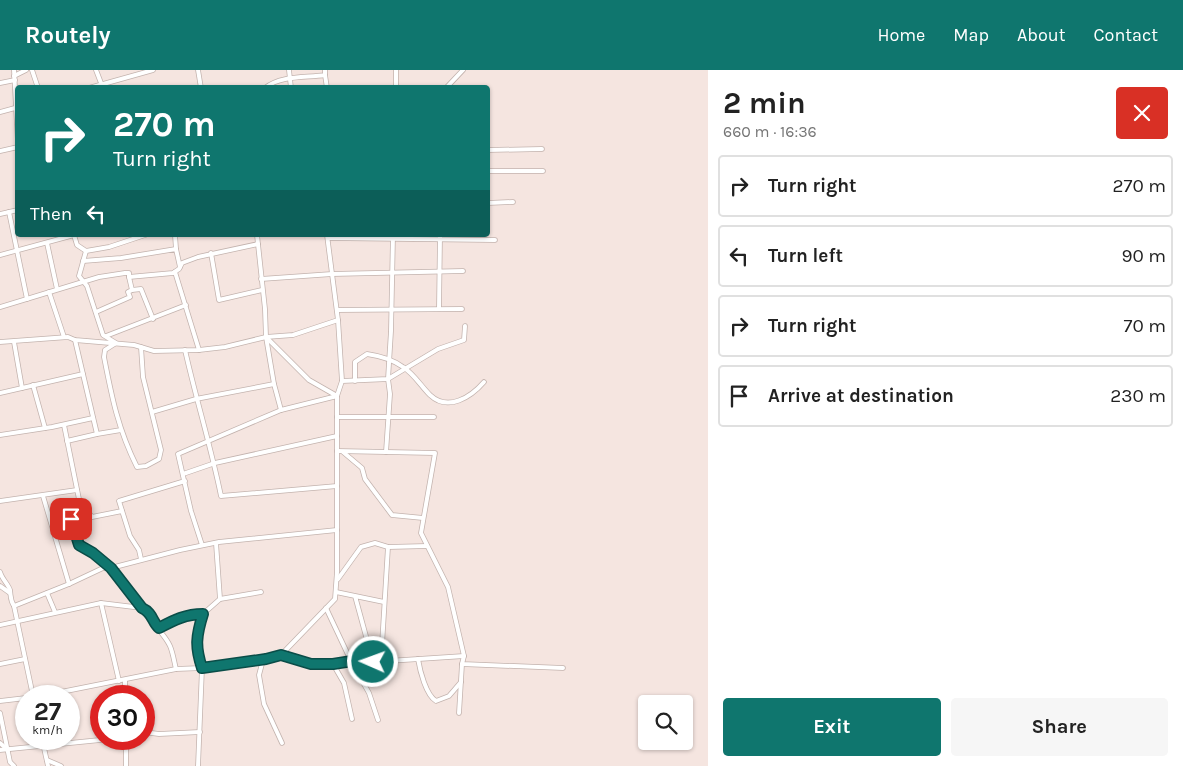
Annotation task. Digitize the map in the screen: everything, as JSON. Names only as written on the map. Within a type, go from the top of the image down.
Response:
[{"type":"street","points":[[14,70],[15,85]]},
{"type":"street","points":[[0,83],[15,78],[26,70]]},
{"type":"street","points":[[32,70],[37,85]]},
{"type":"street","points":[[96,70],[101,84]]},
{"type":"street","points":[[98,85],[153,70]]},
{"type":"street","points":[[198,70],[200,85]]},
{"type":"street","points":[[289,70],[291,85]]},
{"type":"street","points":[[396,70],[396,85]]},
{"type":"street","points":[[449,85],[462,70]]},
{"type":"street","points":[[268,85],[282,78],[290,79],[325,72],[327,85]]},
{"type":"street","points":[[0,112],[15,109]]},
{"type":"street","points":[[0,151],[15,148]]},
{"type":"street","points":[[490,150],[542,149]]},
{"type":"street","points":[[490,171],[543,171]]},
{"type":"street","points":[[490,202],[513,202]]},
{"type":"street","points":[[0,214],[15,211]]},
{"type":"street","points":[[9,212],[27,299]]},
{"type":"street","points":[[0,255],[66,237]]},
{"type":"street","points":[[75,237],[77,245],[86,251],[139,237]]},
{"type":"street","points":[[175,237],[180,267]]},
{"type":"street","points":[[257,237],[266,337],[274,384],[281,410]]},
{"type":"street","points":[[80,688],[176,669],[202,668],[263,660],[281,655],[335,599],[337,416],[338,396],[342,381],[338,320],[328,237]]},
{"type":"street","points":[[386,452],[390,394],[388,379],[392,310],[393,237],[494,240]]},
{"type":"street","points":[[439,309],[440,237]]},
{"type":"street","points":[[47,242],[57,289]]},
{"type":"street","points":[[129,277],[173,274],[182,263],[211,253],[258,244]]},
{"type":"street","points":[[83,261],[121,258],[176,249]]},
{"type":"street","points":[[86,251],[79,276],[88,286],[104,335],[116,343]]},
{"type":"street","points":[[211,253],[219,300],[262,290]]},
{"type":"street","points":[[261,279],[332,274],[463,271]]},
{"type":"street","points":[[0,308],[84,281],[126,272],[129,273],[132,290]]},
{"type":"street","points":[[175,272],[200,350]]},
{"type":"street","points":[[96,312],[130,297],[128,292],[132,290],[141,290],[153,319]]},
{"type":"street","points":[[49,292],[64,337]]},
{"type":"street","points":[[106,336],[186,305]]},
{"type":"street","points":[[337,310],[462,309]]},
{"type":"street","points":[[0,342],[68,337],[75,340],[141,347],[154,351],[200,350],[225,347],[266,337],[293,334],[338,320]]},
{"type":"street","points":[[342,381],[388,379],[438,349],[464,340],[465,326]]},
{"type":"street","points":[[266,337],[308,380],[338,396]]},
{"type":"street","points":[[75,340],[97,434]]},
{"type":"street","points":[[14,342],[22,388]]},
{"type":"street","points":[[116,343],[105,350],[104,357],[115,412],[137,467],[146,466],[159,459],[161,450],[143,377],[141,347]]},
{"type":"street","points":[[185,350],[196,399],[215,463],[221,496],[337,486]]},
{"type":"street","points":[[355,381],[355,362],[367,354],[389,359],[405,368],[432,397],[441,402],[451,403],[460,401],[470,396],[484,382]]},
{"type":"street","points":[[0,393],[83,374]]},
{"type":"street","points":[[152,412],[196,399],[274,384]]},
{"type":"street","points":[[33,385],[45,428]]},
{"type":"street","points":[[202,545],[191,511],[178,454],[281,410],[338,396]]},
{"type":"street","points":[[337,416],[434,417]]},
{"type":"street","points":[[0,435],[64,425],[93,418]]},
{"type":"street","points":[[64,425],[82,514]]},
{"type":"street","points":[[67,441],[121,430]]},
{"type":"street","points":[[183,474],[215,463],[337,436]]},
{"type":"street","points":[[337,451],[435,452],[421,533],[448,587],[464,656],[459,713]]},
{"type":"street","points":[[343,451],[362,468],[365,479],[392,515],[424,518]]},
{"type":"street","points":[[141,559],[139,550],[130,536],[119,501],[185,481]]},
{"type":"street","points":[[0,501],[77,490]]},
{"type":"street","points":[[43,496],[70,584]]},
{"type":"street","points":[[52,525],[88,512],[92,517],[122,511]]},
{"type":"street","points":[[71,519],[79,545],[93,553],[111,568],[142,608]]},
{"type":"street","points":[[14,606],[70,584],[103,568],[111,568],[141,559],[202,545],[337,530]]},
{"type":"street","points":[[216,543],[220,599]]},
{"type":"street","points":[[336,580],[361,547],[375,543],[388,547],[427,546]]},
{"type":"street","points":[[381,662],[388,547]]},
{"type":"street","points":[[0,572],[2,579],[9,588],[10,600],[14,606],[31,685]]},
{"type":"street","points":[[0,586],[10,592]]},
{"type":"street","points":[[198,766],[202,668],[196,650],[203,614],[220,599],[261,592]]},
{"type":"street","points":[[336,592],[384,602]]},
{"type":"street","points":[[48,593],[55,612]]},
{"type":"street","points":[[373,662],[355,596],[384,602]]},
{"type":"street","points":[[102,603],[119,681]]},
{"type":"street","points":[[0,625],[102,603],[142,608],[148,611],[170,646],[176,669]]},
{"type":"street","points":[[326,608],[369,693],[378,720]]},
{"type":"street","points":[[159,628],[177,618],[191,614],[203,614]]},
{"type":"street","points":[[281,655],[311,664],[333,664],[352,661],[381,662],[464,656]]},
{"type":"street","points":[[0,664],[25,659]]},
{"type":"street","points":[[418,659],[423,674],[423,681],[430,698],[436,701],[449,696],[461,682]]},
{"type":"street","points":[[263,660],[259,675],[264,704],[282,743]]},
{"type":"street","points":[[333,664],[344,682],[352,719]]},
{"type":"street","points":[[462,664],[562,668]]},
{"type":"street","points":[[125,680],[125,685]]},
{"type":"street","points":[[0,701],[15,699]]},
{"type":"street","points":[[0,712],[10,762],[14,766]]},
{"type":"street","points":[[155,733],[200,732]]},
{"type":"street","points":[[0,743],[8,750]]},
{"type":"street","points":[[0,750],[15,749]]},
{"type":"street","points":[[44,750],[48,766]]},
{"type":"street","points":[[126,750],[126,766]]},
{"type":"street","points":[[47,760],[60,766]]},
{"type":"route","points":[[71,519],[79,545],[93,553],[111,568],[142,608],[152,615],[155,624],[159,628],[177,618],[191,614],[203,614],[196,650],[202,668],[266,659],[279,655],[311,664],[333,664],[352,661],[373,662]]}]
